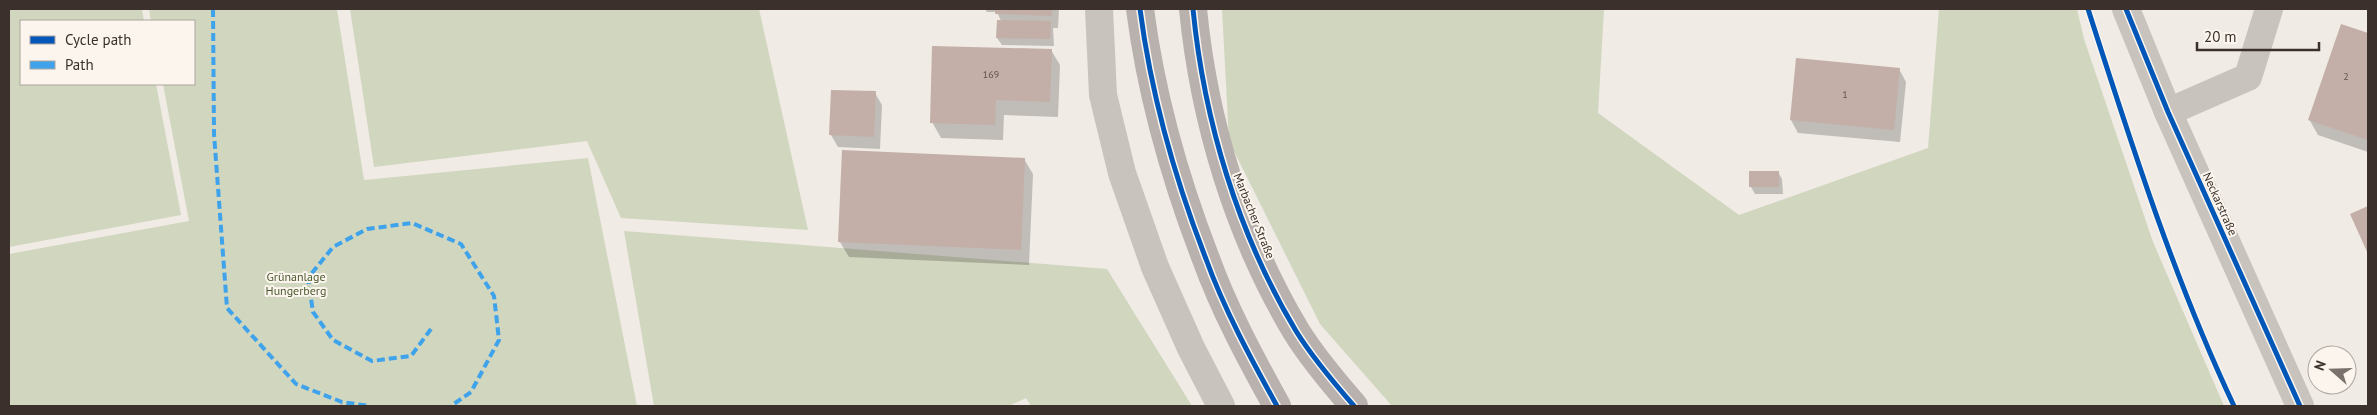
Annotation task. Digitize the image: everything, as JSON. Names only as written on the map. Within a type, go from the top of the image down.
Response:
[{"type":"main road","points":[[1140,9],[1146,52],[1171,153],[1206,260],[1253,362],[1277,406]]},
{"type":"main road","name":"Marbacher Straße","points":[[1193,9],[1214,130],[1234,197],[1264,268],[1297,332],[1354,406]]},
{"type":"street","points":[[1099,9],[1103,94],[1122,173],[1155,267],[1191,348],[1221,406]]},
{"type":"street","name":"Neckarstraße","points":[[2126,9],[2168,112],[2300,406]]},
{"type":"street","points":[[2168,112],[2248,77],[2269,9]]},
{"type":"path","points":[[2097,36],[2141,175],[2213,361],[2234,406]]},
{"type":"green space","points":[[9,9],[142,9],[144,20],[20,20],[20,85],[156,85],[181,215],[9,247]]},
{"type":"green space","name":"Grünanlage Hungerberg","points":[[149,9],[337,9],[364,180],[588,158],[637,406],[9,406],[9,254],[189,221],[163,85],[195,85],[195,20],[151,20]]},
{"type":"green space","points":[[350,9],[759,9],[808,230],[621,218],[587,141],[374,167]]},
{"type":"green space","points":[[1222,9],[1604,9],[1598,113],[1739,215],[1928,148],[1939,9],[2077,9],[2084,39],[2153,242],[2224,406],[1392,406],[1320,324],[1229,141]]},
{"type":"green space","points":[[624,231],[1107,269],[1192,406],[1031,406],[1026,398],[1009,406],[654,406]]},
{"type":"building","points":[[995,9],[1052,9],[1052,16],[995,14]]},
{"type":"building","points":[[997,20],[1051,21],[1050,39],[996,38]]},
{"type":"building","points":[[2341,24],[2368,33],[2368,140],[2308,120]]},
{"type":"building","points":[[932,46],[1052,49],[1050,102],[996,100],[995,125],[930,123]]},
{"type":"building","points":[[1796,58],[1900,68],[1894,130],[1790,120]]},
{"type":"building","points":[[831,90],[876,91],[874,137],[829,135]]},
{"type":"building","points":[[842,150],[1025,158],[1021,250],[838,242]]},
{"type":"building","points":[[1749,171],[1779,171],[1779,187],[1749,187]]},
{"type":"building","points":[[2368,206],[2368,254],[2350,214]]},
{"type":"marked path","points":[[213,9],[214,134],[227,308],[296,384],[342,402],[369,406]]},
{"type":"marked path","points":[[431,329],[411,356],[372,361],[333,340],[313,312],[308,278],[333,247],[367,229],[412,223],[461,244],[494,296],[499,340],[471,392],[451,406]]},
{"type":"cycle path","points":[[1140,9],[1158,104],[1184,198],[1213,278],[1248,352],[1277,406]]},
{"type":"cycle path","points":[[1193,9],[1198,51],[1215,135],[1227,176],[1257,256],[1275,294],[1302,341],[1354,406]]},
{"type":"cycle path","points":[[2088,9],[2137,160],[2173,260],[2212,358],[2234,406]]},
{"type":"cycle path","points":[[2126,9],[2168,112],[2300,406]]}]
